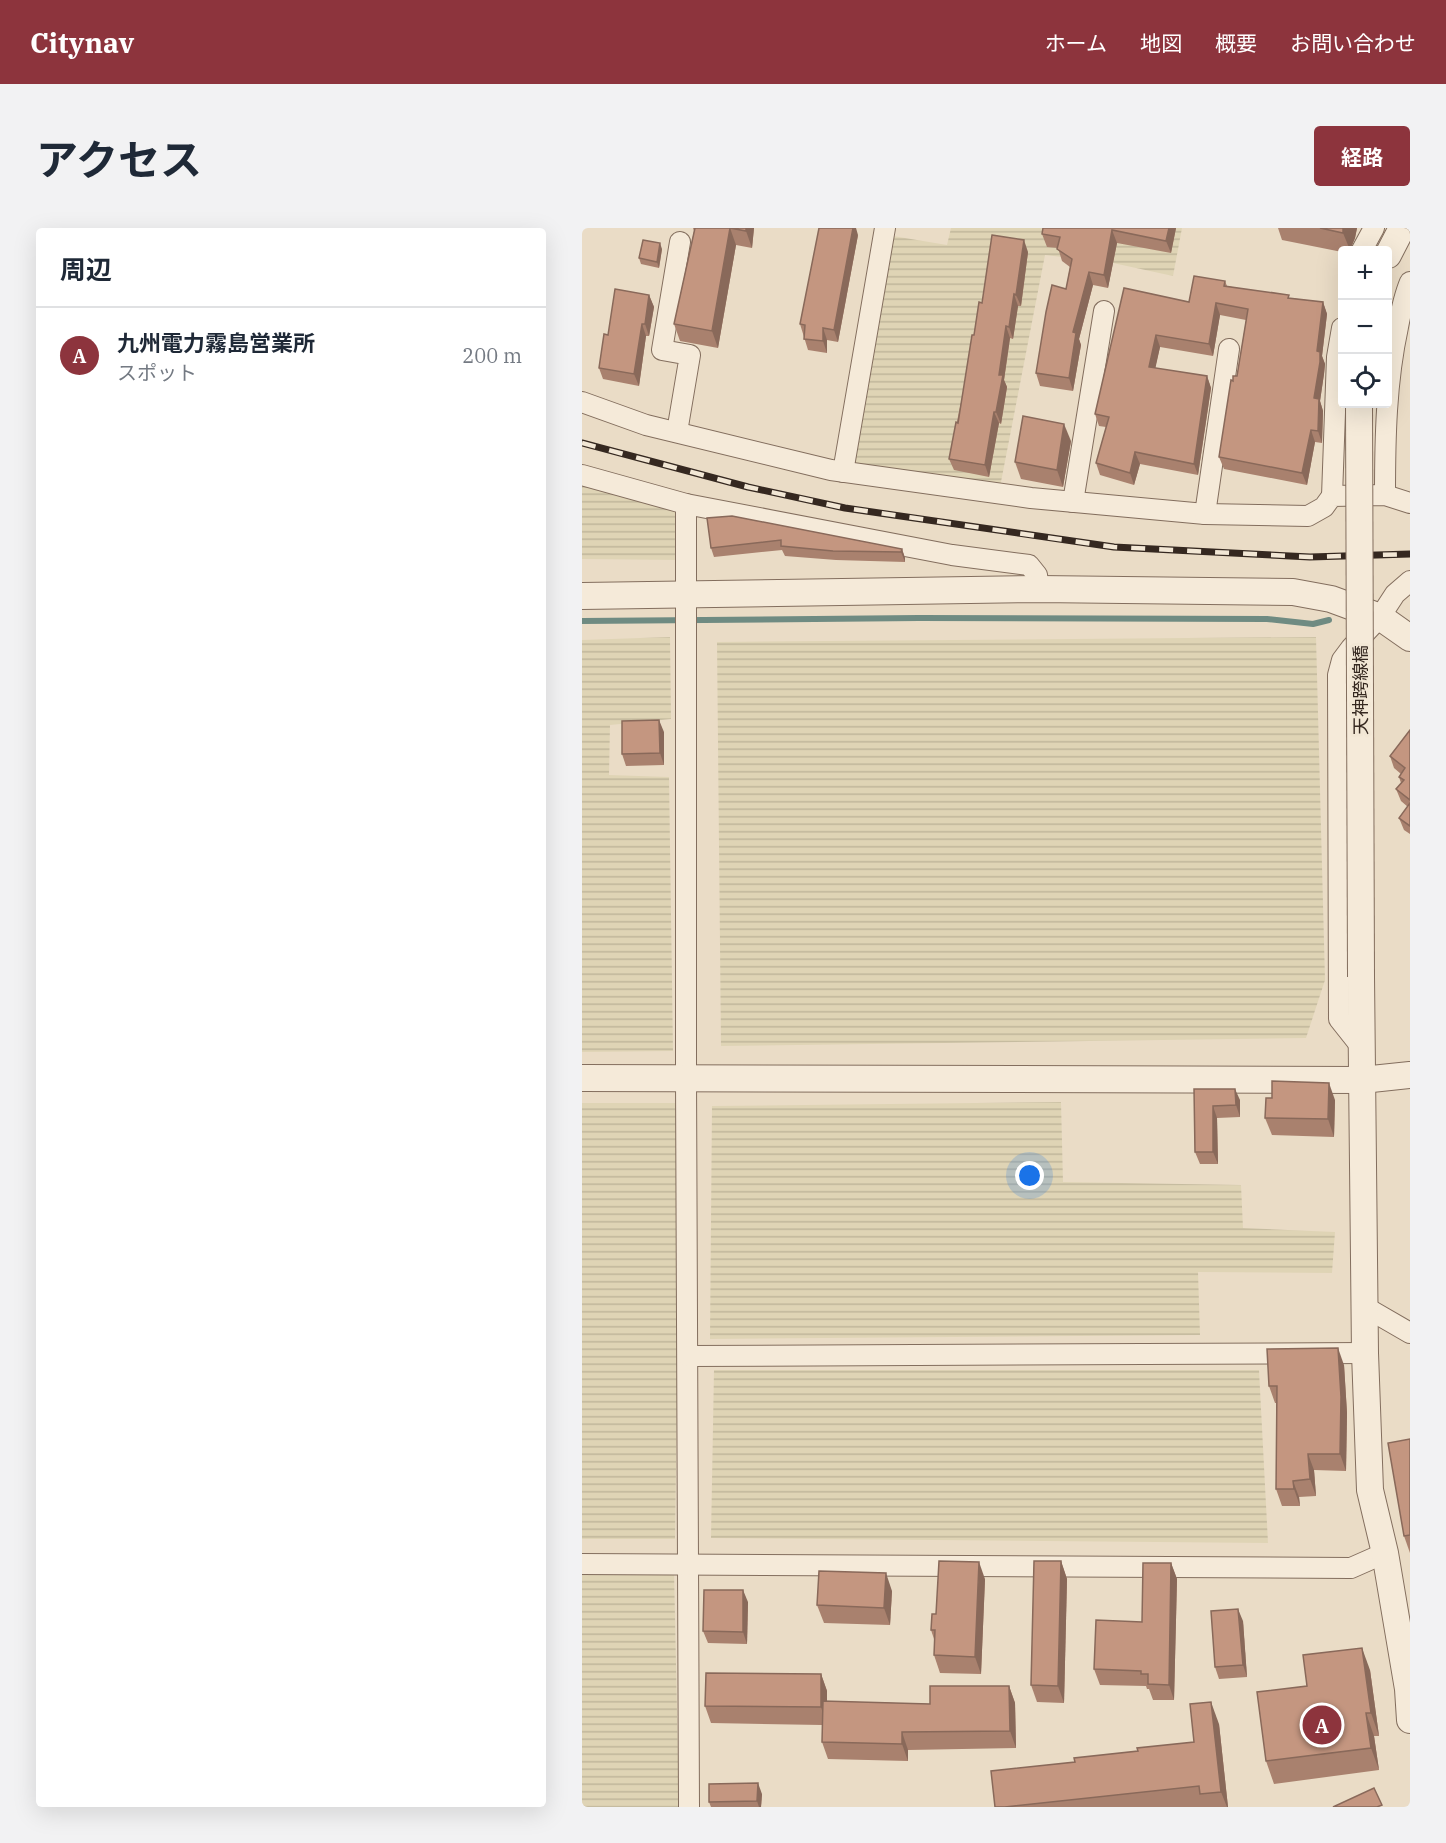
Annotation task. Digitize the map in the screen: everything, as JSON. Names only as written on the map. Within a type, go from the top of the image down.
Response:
[{"type":"street","points":[[843,472],[885,228]]},
{"type":"street","points":[[1364,246],[1374,228]]},
{"type":"street","points":[[1392,247],[1402,228]]},
{"type":"street","points":[[677,432],[690,355],[662,350],[680,242]]},
{"type":"street","points":[[1385,495],[1385,454],[1391,359],[1404,295],[1410,282]]},
{"type":"street","points":[[1074,502],[1104,311]]},
{"type":"street","points":[[1205,514],[1229,350]]},
{"type":"street","points":[[582,402],[646,425],[843,472],[1031,498],[1205,514],[1308,516],[1324,507],[1332,496],[1338,351]]},
{"type":"street","name":"天神跨線橋","points":[[1359,408],[1362,1080],[1365,1353],[1370,1490],[1385,1553],[1408,1689],[1410,1720]]},
{"type":"street","points":[[582,475],[686,504],[951,555],[1029,565],[1037,575],[1039,589]]},
{"type":"street","points":[[1332,496],[1385,495],[1410,503]]},
{"type":"street","points":[[686,504],[689,1807]]},
{"type":"street","points":[[1362,1048],[1339,1019],[1338,675],[1342,660],[1351,648],[1380,617],[1395,594],[1410,581]]},
{"type":"street","points":[[582,596],[686,599],[1039,589],[1293,592],[1331,599],[1380,617],[1410,638]]},
{"type":"street","points":[[582,1078],[1362,1080],[1410,1075]]},
{"type":"street","points":[[1365,1307],[1410,1333]]},
{"type":"street","points":[[688,1356],[1365,1353]]},
{"type":"street","points":[[582,1564],[1351,1568],[1385,1553]]},
{"type":"shaded area","points":[[951,228],[1182,228],[1173,276],[1113,263],[1045,255],[1000,487],[852,464],[893,236],[947,245]]},
{"type":"shaded area","points":[[582,481],[677,508],[680,560],[582,559]]},
{"type":"shaded area","points":[[670,637],[671,719],[610,725],[609,775],[669,777],[673,1051],[582,1052],[582,640]]},
{"type":"shaded area","points":[[1316,637],[1325,980],[1306,1038],[721,1046],[717,642]]},
{"type":"shaded area","points":[[1061,1102],[1063,1182],[1241,1185],[1243,1228],[1335,1232],[1332,1273],[1198,1272],[1200,1335],[710,1339],[712,1106]]},
{"type":"shaded area","points":[[582,1103],[681,1103],[675,1539],[582,1539]]},
{"type":"shaded area","points":[[714,1370],[1259,1370],[1268,1543],[711,1538]]},
{"type":"shaded area","points":[[582,1568],[674,1569],[679,1807],[582,1807]]},
{"type":"building","points":[[695,228],[730,228],[712,331],[674,324]]},
{"type":"building","points":[[730,228],[746,228],[746,231]]},
{"type":"building","points":[[819,228],[853,228],[834,330],[823,328],[823,341],[804,339],[805,325],[800,324]]},
{"type":"building","points":[[1043,228],[1169,228],[1166,241],[1112,230],[1104,275],[1089,272],[1073,332],[1076,333],[1069,378],[1036,373],[1052,285],[1066,289],[1072,259],[1057,249],[1060,237],[1042,234]]},
{"type":"building","points":[[1320,228],[1343,228],[1343,233]]},
{"type":"building","points":[[992,235],[1024,240],[1016,295],[1014,294],[1009,327],[1006,326],[999,375],[1003,375],[985,465],[949,459],[956,422],[958,423],[979,302],[982,303]]},
{"type":"building","points":[[643,240],[660,243],[657,262],[639,258]]},
{"type":"building","points":[[1194,276],[1225,281],[1224,286],[1323,302],[1317,351],[1320,352],[1320,362],[1314,398],[1319,399],[1318,431],[1311,430],[1302,473],[1219,457],[1231,380],[1233,381],[1233,376],[1237,376],[1248,309],[1216,303],[1209,344],[1156,335],[1149,367],[1207,376],[1194,464],[1135,452],[1130,473],[1096,463],[1109,417],[1095,414],[1124,288],[1189,302]]},
{"type":"building","points":[[615,289],[649,295],[634,374],[599,368],[604,334],[608,335]]},
{"type":"building","points":[[1023,416],[1064,424],[1057,470],[1015,462]]},
{"type":"building","points":[[732,516],[902,549],[901,552],[833,551],[781,546],[781,540],[711,548],[707,518]]},
{"type":"building","points":[[659,720],[660,753],[622,754],[622,721]]},
{"type":"building","points":[[1410,730],[1410,800],[1396,789],[1404,780],[1399,777],[1405,768],[1390,756]]},
{"type":"building","points":[[1410,803],[1410,826],[1399,818]]},
{"type":"building","points":[[1272,1081],[1329,1083],[1328,1119],[1265,1118],[1266,1098],[1272,1098]]},
{"type":"building","points":[[1194,1089],[1235,1089],[1236,1105],[1213,1106],[1213,1152],[1195,1152]]},
{"type":"building","points":[[1338,1348],[1341,1397],[1340,1454],[1308,1454],[1310,1479],[1293,1481],[1294,1489],[1276,1489],[1277,1386],[1269,1386],[1267,1349]]},
{"type":"building","points":[[1410,1439],[1410,1535],[1404,1536],[1388,1443]]},
{"type":"building","points":[[939,1561],[979,1562],[975,1657],[934,1655],[935,1630],[931,1630],[932,1614],[936,1614]]},
{"type":"building","points":[[1034,1561],[1061,1561],[1058,1686],[1031,1685]]},
{"type":"building","points":[[1143,1563],[1171,1563],[1169,1685],[1148,1684],[1148,1674],[1141,1674],[1141,1671],[1094,1669],[1096,1620],[1142,1622]]},
{"type":"building","points":[[819,1571],[886,1573],[884,1608],[817,1605]]},
{"type":"building","points":[[704,1590],[743,1590],[743,1632],[703,1631]]},
{"type":"building","points":[[1238,1609],[1243,1665],[1215,1667],[1211,1611]]},
{"type":"building","points":[[1362,1648],[1371,1713],[1366,1713],[1371,1748],[1266,1761],[1257,1692],[1307,1686],[1303,1655]]},
{"type":"building","points":[[706,1673],[821,1674],[821,1707],[705,1706]]},
{"type":"building","points":[[930,1686],[1009,1686],[1010,1731],[902,1732],[902,1744],[822,1742],[823,1701],[930,1704]]},
{"type":"building","points":[[1211,1702],[1221,1792],[1200,1794],[1199,1786],[995,1807],[991,1771],[1075,1762],[1074,1758],[1194,1742],[1190,1704]]},
{"type":"building","points":[[758,1783],[757,1801],[709,1802],[709,1784]]},
{"type":"building","points":[[1374,1788],[1382,1805],[1333,1807]]},
{"type":"waterway","points":[[582,621],[919,618],[1267,619],[1313,624],[1329,620]]},
{"type":"railway","points":[[582,443],[748,487],[845,508],[1114,547],[1310,557],[1410,554]]},
{"type":"place","name":"九州電力霧島営業所","points":[[1322,1725]]}]
